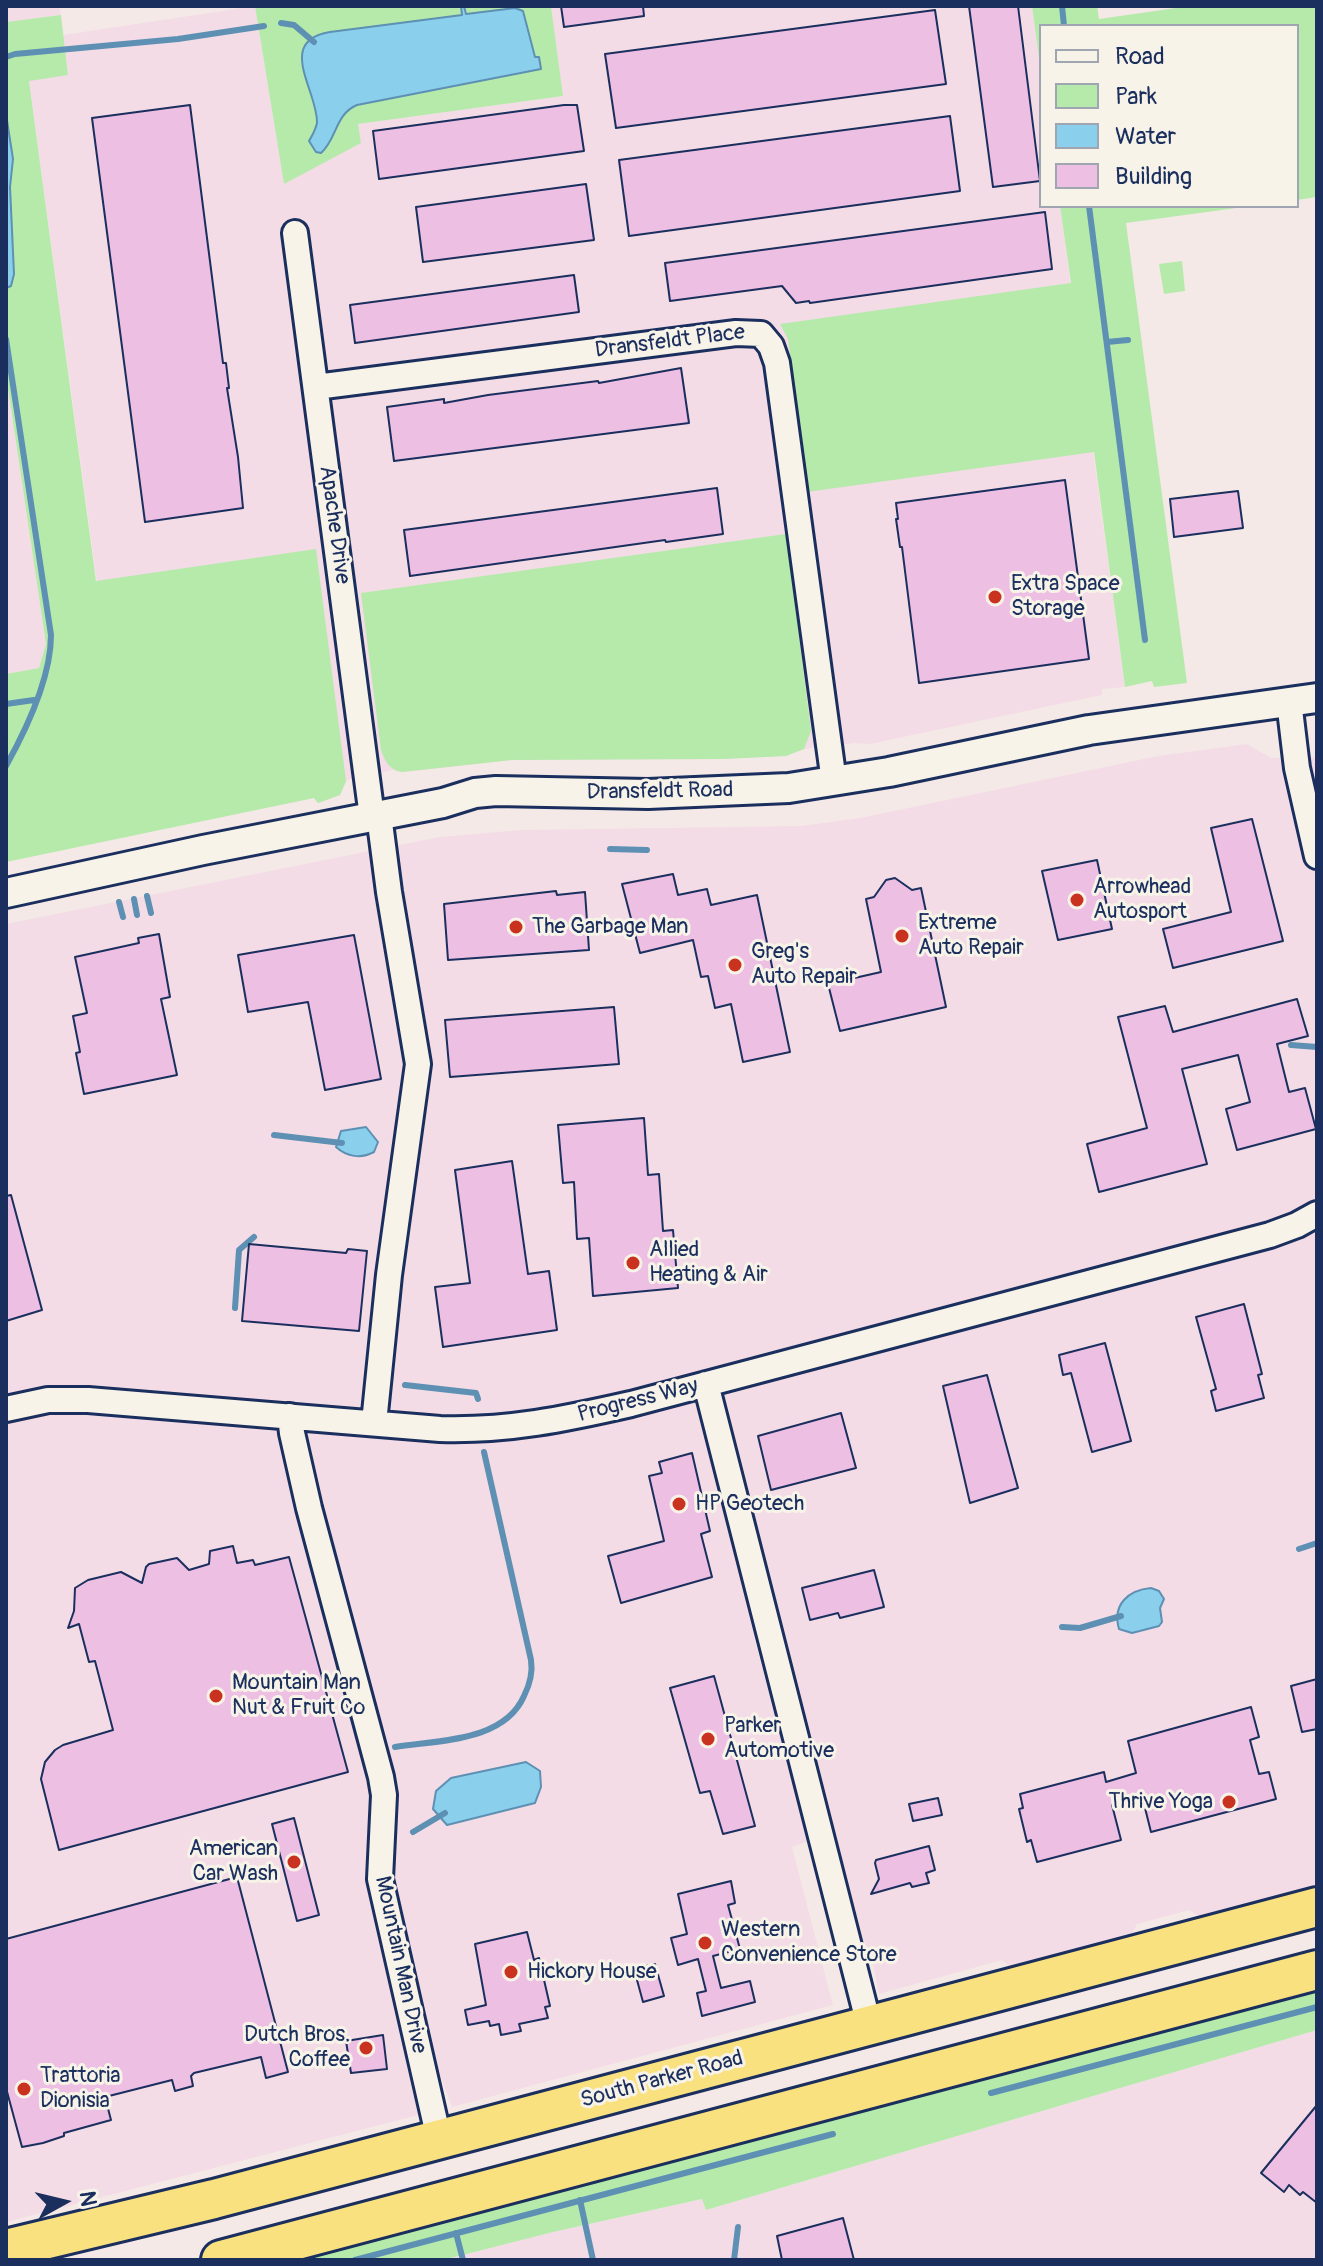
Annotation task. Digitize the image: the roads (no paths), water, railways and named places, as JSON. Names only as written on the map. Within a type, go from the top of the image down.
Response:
[{"type":"highway","name":"South Parker Road","points":[[6,2249],[439,2139],[1317,1907]]},
{"type":"highway","points":[[221,2260],[1317,1970]]},
{"type":"street","name":"Apache Drive","points":[[295,233],[375,816],[418,1064],[389,1275],[374,1423]]},
{"type":"street","name":"Dransfeldt Place","points":[[316,387],[736,333],[761,334],[773,350],[777,363],[834,782]]},
{"type":"street","name":"Dransfeldt Road","points":[[6,893],[443,803],[475,793],[766,790],[834,782],[1089,730],[1317,698]]},
{"type":"street","points":[[1289,701],[1297,768],[1317,856]]},
{"type":"street","name":"Progress Way","points":[[6,1409],[48,1400],[88,1400],[471,1430],[529,1426],[595,1413],[1255,1239],[1297,1225],[1317,1214]]},
{"type":"street","points":[[706,1384],[869,2025]]},
{"type":"street","name":"Mountain Man Drive","points":[[290,1416],[309,1508],[381,1777],[384,1795],[380,1879],[439,2139]]},
{"type":"water","points":[[461,6],[464,6],[466,14],[515,8],[523,11],[541,69],[357,105],[344,114],[321,153],[316,152],[309,141],[317,123],[303,69],[305,46],[314,37],[330,32],[462,15]]},
{"type":"water","points":[[6,114],[13,159],[10,187],[14,274],[11,286],[6,288]]},
{"type":"water","points":[[366,1127],[378,1142],[374,1152],[354,1156],[336,1147],[341,1131]]},
{"type":"water","points":[[1151,1588],[1159,1591],[1164,1599],[1159,1626],[1132,1633],[1119,1629],[1118,1613],[1124,1600],[1135,1592]]},
{"type":"water","points":[[526,1762],[540,1771],[541,1787],[535,1803],[447,1825],[433,1809],[436,1791],[451,1778]]},
{"type":"waterway","points":[[1062,6],[1064,24]]},
{"type":"waterway","points":[[281,23],[294,25],[314,42]]},
{"type":"waterway","points":[[6,57],[178,39],[264,26]]},
{"type":"waterway","points":[[1089,208],[1145,640]]},
{"type":"waterway","points":[[6,339],[51,635],[42,685],[6,766]]},
{"type":"waterway","points":[[1107,342],[1128,340]]},
{"type":"waterway","points":[[6,704],[34,700]]},
{"type":"waterway","points":[[610,849],[647,850]]},
{"type":"waterway","points":[[147,896],[151,913]]},
{"type":"waterway","points":[[134,899],[137,915]]},
{"type":"waterway","points":[[119,902],[123,917]]},
{"type":"waterway","points":[[1291,1045],[1317,1047]]},
{"type":"waterway","points":[[274,1135],[342,1143]]},
{"type":"waterway","points":[[235,1308],[239,1250],[254,1237]]},
{"type":"waterway","points":[[405,1385],[476,1393],[478,1399]]},
{"type":"waterway","points":[[395,1747],[449,1740],[486,1731],[514,1711],[529,1683],[531,1660],[484,1452]]},
{"type":"waterway","points":[[1299,1549],[1317,1543]]},
{"type":"waterway","points":[[1062,1627],[1080,1628],[1121,1616]]},
{"type":"waterway","points":[[413,1832],[445,1813]]},
{"type":"waterway","points":[[991,2093],[1317,2007]]},
{"type":"waterway","points":[[355,2260],[833,2134]]},
{"type":"waterway","points":[[580,2200],[593,2260]]},
{"type":"waterway","points":[[734,2260],[738,2227]]},
{"type":"waterway","points":[[456,2233],[463,2260]]},
{"type":"place","name":"Extra Space Storage","points":[[995,597]]},
{"type":"place","name":"Arrowhead Autosport","points":[[1077,900]]},
{"type":"place","name":"The Garbage Man","points":[[516,927]]},
{"type":"place","name":"Extreme Auto Repair","points":[[902,936]]},
{"type":"place","name":"Greg's Auto Repair","points":[[735,965]]},
{"type":"place","name":"Allied Heating & Air","points":[[633,1263]]},
{"type":"place","name":"HP Geotech","points":[[679,1504]]},
{"type":"place","name":"Mountain Man Nut & Fruit Co","points":[[216,1696]]},
{"type":"place","name":"Parker Automotive","points":[[708,1739]]},
{"type":"place","name":"Thrive Yoga","points":[[1229,1802]]},
{"type":"place","name":"American Car Wash","points":[[294,1862]]},
{"type":"place","name":"Western Convenience Store","points":[[705,1943]]},
{"type":"place","name":"Hickory House","points":[[511,1972]]},
{"type":"place","name":"Dutch Bros. Coffee","points":[[366,2048]]},
{"type":"place","name":"Trattoria Dionisia","points":[[24,2089]]}]
